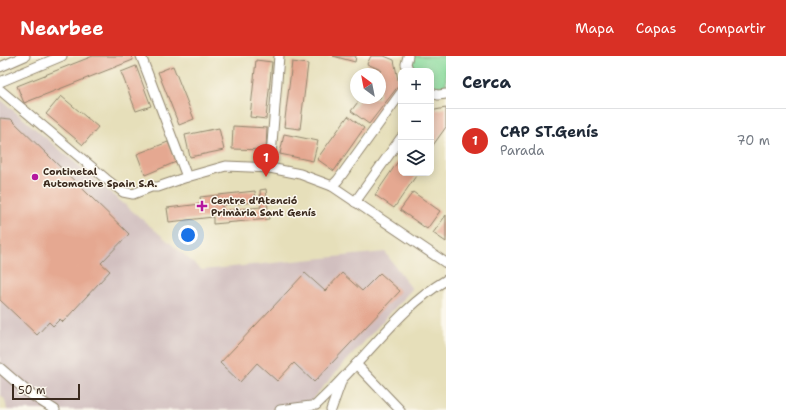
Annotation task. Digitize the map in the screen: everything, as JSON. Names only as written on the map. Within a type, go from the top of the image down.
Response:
[{"type":"street","points":[[0,67],[25,56]]},
{"type":"street","points":[[0,82],[62,56]]},
{"type":"street","points":[[141,56],[187,177]]},
{"type":"street","points":[[270,168],[279,56]]},
{"type":"street","points":[[408,56],[406,64],[408,68]]},
{"type":"street","points":[[0,90],[123,192],[133,194],[151,187],[174,177],[180,172],[183,166]]},
{"type":"street","points":[[332,186],[338,180],[398,97]]},
{"type":"street","points":[[355,202],[400,140]]},
{"type":"street","points":[[151,187],[158,187],[226,166],[270,168],[300,174],[332,186],[446,263]]},
{"type":"street","points":[[311,407],[342,379],[394,322],[417,300],[446,280]]},
{"type":"street","points":[[356,364],[400,410]]},
{"type":"street","points":[[0,368],[30,394],[55,410]]},
{"type":"street","points":[[331,410],[342,379]]},
{"type":"street","points":[[280,410],[322,406],[326,410]]},
{"type":"shaded area","points":[[0,99],[202,270],[385,252],[412,289],[313,398],[312,410],[7,410],[5,400],[0,394]]},
{"type":"green space","points":[[413,56],[446,56],[446,90],[434,89],[434,68],[412,68]]},
{"type":"building","points":[[93,56],[132,56],[133,60],[24,103],[17,86]]},
{"type":"building","points":[[333,56],[356,56],[355,62]]},
{"type":"building","points":[[371,56],[384,56],[394,60],[398,86],[386,102],[386,68],[376,68],[367,64]]},
{"type":"building","points":[[256,60],[272,62],[266,119],[250,117]]},
{"type":"building","points":[[292,62],[308,64],[300,129],[284,127]]},
{"type":"building","points":[[136,66],[151,106],[136,111],[121,72]]},
{"type":"building","points":[[173,66],[194,119],[179,125],[158,72]]},
{"type":"building","points":[[61,96],[98,127],[83,145],[46,114]]},
{"type":"building","points":[[356,104],[384,104],[369,124],[351,111]]},
{"type":"building","points":[[446,108],[446,127],[434,144],[434,112]]},
{"type":"building","points":[[348,116],[364,128],[334,171],[317,159]]},
{"type":"building","name":"Continetal Automotive Spain S.A.","points":[[0,118],[11,119],[129,234],[101,263],[110,271],[63,322],[60,319],[53,326],[49,322],[37,335],[0,300]]},
{"type":"building","points":[[233,126],[267,128],[266,150],[232,149]]},
{"type":"building","points":[[219,128],[224,150],[190,157],[185,135]]},
{"type":"building","points":[[284,134],[318,141],[313,161],[280,154]]},
{"type":"building","points":[[168,142],[176,162],[145,175],[137,154]]},
{"type":"building","points":[[398,161],[398,176],[416,176],[394,208],[375,195]]},
{"type":"building","name":"Centre d'Atenció Primària Sant Genís","points":[[266,189],[269,219],[213,224],[213,217],[169,222],[167,208],[201,204],[200,197],[255,191],[256,202],[222,205],[222,211],[261,207],[260,190]]},
{"type":"building","points":[[413,192],[440,211],[427,229],[400,210]]},
{"type":"building","points":[[446,215],[446,242],[433,233]]},
{"type":"building","points":[[305,273],[325,291],[342,273],[362,291],[380,273],[400,291],[314,382],[294,363],[277,381],[257,363],[240,382],[220,363]]},
{"type":"place","name":"Continetal Automotive Spain S.A.","points":[[35,177]]},
{"type":"place","name":"CAP ST.Genís","points":[[266,177]]},
{"type":"place","name":"Centre d'Atenció Primària Sant Genís","points":[[202,206]]}]
